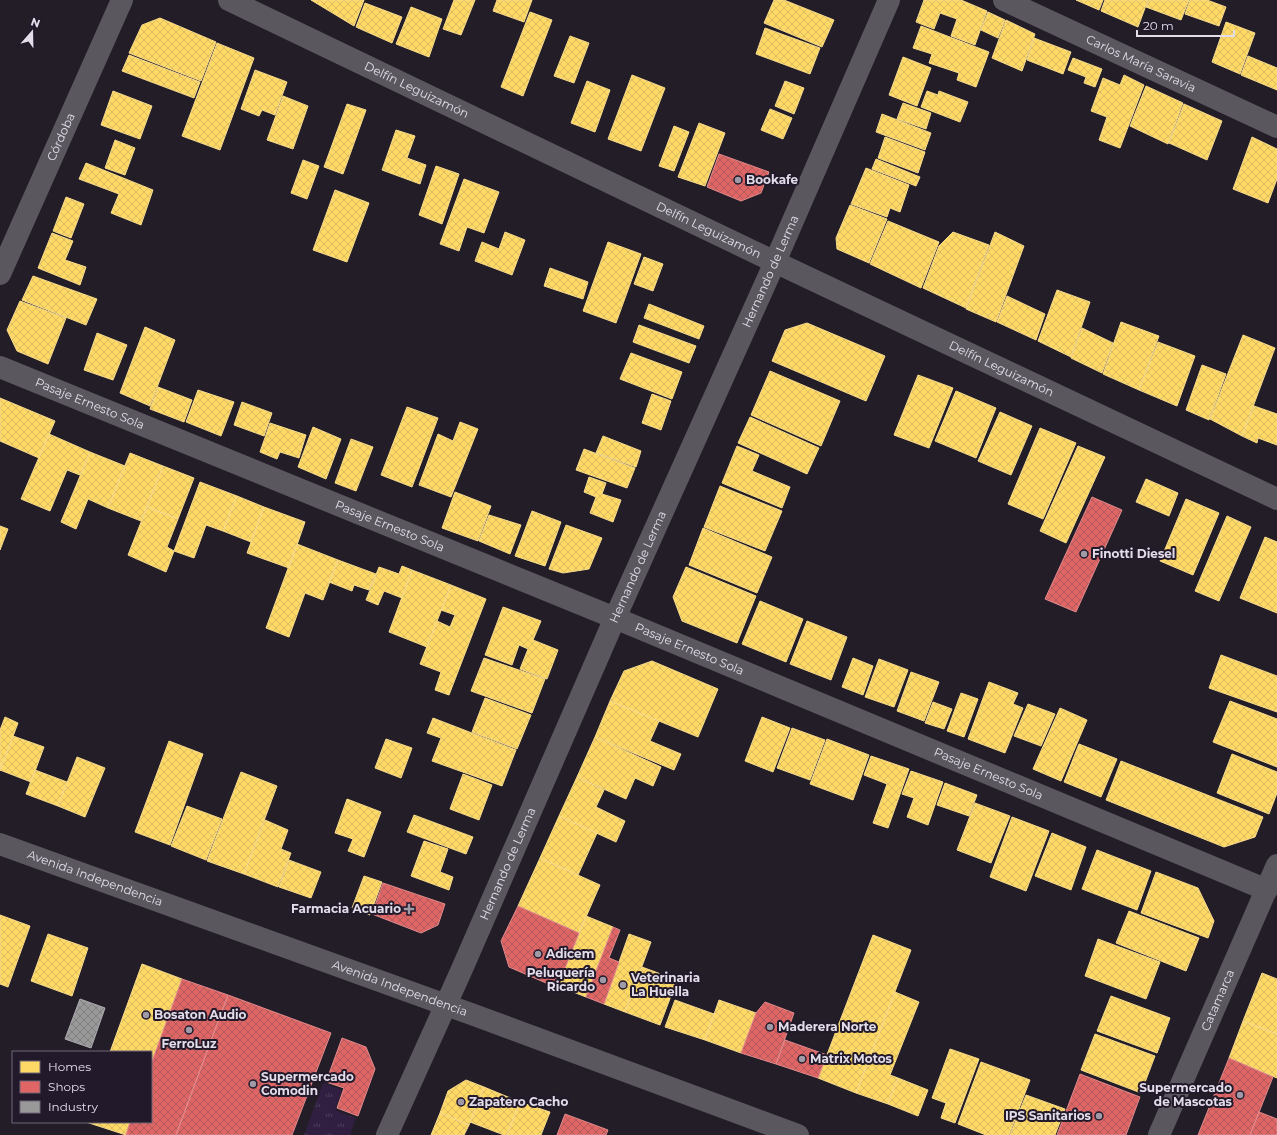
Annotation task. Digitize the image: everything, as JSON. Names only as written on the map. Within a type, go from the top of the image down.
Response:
[{"type":"street","name":"Córdoba","points":[[0,274],[122,0]]},
{"type":"street","name":"Delfín Leguizamón","points":[[229,0],[775,262],[1277,499]]},
{"type":"street","name":"Hernando de Lerma","points":[[387,1135],[615,618],[775,262],[889,0]]},
{"type":"street","name":"Carlos María Saravia","points":[[1004,0],[1277,127]]},
{"type":"street","name":"Pasaje Ernesto Sola","points":[[0,367],[615,618],[1266,890]]},
{"type":"street","name":"Avenida Independencia","points":[[0,844],[446,1004],[798,1135]]},
{"type":"street","name":"Catamarca","points":[[1159,1135],[1277,865]]},
{"type":"green space","points":[[323,1083],[342,1090],[335,1110],[356,1118],[350,1135],[304,1135]]},
{"type":"building: Homes","points":[[311,0],[364,0],[354,26]]},
{"type":"building: Homes","points":[[454,0],[475,0],[461,35],[443,29]]},
{"type":"building: Homes","points":[[497,0],[532,0],[524,22],[493,11]]},
{"type":"building: Homes","points":[[774,0],[784,0],[834,20],[822,47],[764,23]]},
{"type":"building: Homes","points":[[924,0],[961,0],[987,11],[975,45],[951,36],[957,19],[940,13],[934,29],[916,22]]},
{"type":"building: Homes","points":[[1076,0],[1103,0],[1099,10]]},
{"type":"building: Homes","points":[[1105,0],[1148,0],[1138,27],[1101,11]]},
{"type":"building: Homes","points":[[1149,0],[1189,0],[1181,20],[1146,7]]},
{"type":"building: Homes","points":[[1190,0],[1207,0],[1226,7],[1219,26],[1185,14]]},
{"type":"building: Homes","points":[[365,3],[402,17],[392,43],[356,27]]},
{"type":"building: Homes","points":[[411,7],[442,19],[429,57],[396,44]]},
{"type":"building: Homes","points":[[530,12],[552,20],[523,96],[501,87]]},
{"type":"building: Homes","points":[[988,12],[1005,20],[998,38],[981,30]]},
{"type":"building: Homes","points":[[160,18],[216,42],[201,81],[129,53],[142,25]]},
{"type":"building: Homes","points":[[1006,20],[1035,34],[1022,71],[992,58]]},
{"type":"building: Homes","points":[[1226,22],[1255,33],[1240,74],[1212,62]]},
{"type":"building: Homes","points":[[921,26],[989,52],[976,87],[957,80],[959,73],[929,63],[932,54],[913,48]]},
{"type":"building: Homes","points":[[765,28],[820,48],[810,74],[756,54]]},
{"type":"building: Homes","points":[[570,36],[589,43],[574,83],[554,76]]},
{"type":"building: Homes","points":[[1034,38],[1071,52],[1063,74],[1027,60]]},
{"type":"building: Homes","points":[[217,43],[254,58],[220,150],[182,136]]},
{"type":"building: Homes","points":[[129,55],[200,82],[194,98],[122,71]]},
{"type":"building: Homes","points":[[1248,56],[1277,68],[1277,90],[1241,75]]},
{"type":"building: Homes","points":[[903,57],[931,68],[917,106],[889,95]]},
{"type":"building: Homes","points":[[1073,58],[1102,69],[1095,87],[1084,83],[1086,77],[1068,70]]},
{"type":"building: Homes","points":[[255,70],[287,82],[275,115],[262,110],[259,116],[241,109]]},
{"type":"building: Homes","points":[[632,75],[665,88],[641,151],[608,139]]},
{"type":"building: Homes","points":[[1124,75],[1144,85],[1120,148],[1099,140],[1107,117],[1091,111],[1103,78],[1120,85]]},
{"type":"building: Homes","points":[[587,81],[610,90],[595,132],[571,123]]},
{"type":"building: Homes","points":[[785,81],[804,88],[794,114],[775,106]]},
{"type":"building: Homes","points":[[1146,86],[1183,103],[1168,144],[1130,126]]},
{"type":"building: Homes","points":[[113,91],[152,106],[140,139],[101,125]]},
{"type":"building: Homes","points":[[927,91],[938,95],[939,91],[968,102],[960,122],[921,107]]},
{"type":"building: Homes","points":[[283,96],[308,106],[293,149],[267,140]]},
{"type":"building: Homes","points":[[903,103],[931,113],[926,129],[897,119]]},
{"type":"building: Homes","points":[[347,104],[366,110],[343,174],[324,167]]},
{"type":"building: Homes","points":[[1184,104],[1222,121],[1207,160],[1169,143]]},
{"type":"building: Homes","points":[[770,109],[792,118],[783,139],[761,130]]},
{"type":"building: Homes","points":[[882,114],[931,133],[925,150],[876,132]]},
{"type":"building: Homes","points":[[699,123],[725,133],[705,186],[678,177]]},
{"type":"building: Homes","points":[[674,126],[689,132],[674,171],[659,166]]},
{"type":"building: Homes","points":[[396,130],[415,136],[407,158],[426,165],[420,184],[382,170]]},
{"type":"building: Homes","points":[[885,137],[925,152],[918,173],[878,158]]},
{"type":"building: Homes","points":[[1252,137],[1277,149],[1277,179],[1268,203],[1233,189]]},
{"type":"building: Homes","points":[[115,140],[135,148],[125,175],[105,168]]},
{"type":"building: Homes","points":[[876,159],[920,177],[916,186],[872,169]]},
{"type":"building: Homes","points":[[303,160],[319,166],[307,199],[291,193]]},
{"type":"building: Homes","points":[[86,163],[153,190],[141,225],[111,213],[119,194],[79,179]]},
{"type":"building: Homes","points":[[436,166],[459,174],[442,224],[419,215]]},
{"type":"building: Homes","points":[[866,168],[909,185],[900,212],[890,208],[887,217],[851,204]]},
{"type":"building: Homes","points":[[464,179],[499,192],[484,233],[467,227],[459,251],[440,244]]},
{"type":"building: Homes","points":[[335,190],[369,203],[347,262],[313,250]]},
{"type":"building: Homes","points":[[66,197],[84,204],[71,238],[53,231]]},
{"type":"building: Homes","points":[[850,205],[887,219],[869,263],[837,249],[836,238]]},
{"type":"building: Homes","points":[[888,221],[939,242],[921,288],[870,264]]},
{"type":"building: Homes","points":[[505,232],[525,240],[512,275],[475,261],[482,242],[499,249]]},
{"type":"building: Homes","points":[[953,232],[989,245],[966,308],[923,288],[939,246]]},
{"type":"building: Homes","points":[[995,232],[1024,246],[996,322],[966,309]]},
{"type":"building: Homes","points":[[52,233],[73,241],[65,260],[86,267],[80,285],[38,268]]},
{"type":"building: Homes","points":[[608,242],[641,254],[616,323],[583,311]]},
{"type":"building: Homes","points":[[644,257],[663,264],[653,291],[634,284]]},
{"type":"building: Homes","points":[[550,268],[588,282],[583,299],[544,286]]},
{"type":"building: Homes","points":[[33,276],[97,299],[86,325],[22,300]]},
{"type":"building: Homes","points":[[1057,290],[1090,302],[1071,357],[1038,341]]},
{"type":"building: Homes","points":[[1007,296],[1045,314],[1036,340],[997,322]]},
{"type":"building: Homes","points":[[20,301],[66,318],[48,364],[17,351],[7,330]]},
{"type":"building: Homes","points":[[649,304],[704,326],[699,339],[644,318]]},
{"type":"building: Homes","points":[[1121,322],[1159,336],[1139,390],[1103,374]]},
{"type":"building: Homes","points":[[807,323],[885,356],[866,401],[772,361],[785,330]]},
{"type":"building: Homes","points":[[639,325],[696,346],[689,363],[633,342]]},
{"type":"building: Homes","points":[[145,327],[175,340],[150,406],[120,393]]},
{"type":"building: Homes","points":[[1082,328],[1113,343],[1102,373],[1071,358]]},
{"type":"building: Homes","points":[[97,333],[127,345],[113,380],[84,370]]},
{"type":"building: Homes","points":[[1243,335],[1275,348],[1242,436],[1210,419]]},
{"type":"building: Homes","points":[[1158,342],[1195,356],[1177,406],[1139,390]]},
{"type":"building: Homes","points":[[631,353],[682,372],[672,399],[620,379]]},
{"type":"building: Homes","points":[[1202,365],[1226,374],[1209,420],[1186,410]]},
{"type":"building: Homes","points":[[770,371],[840,401],[821,446],[751,415]]},
{"type":"building: Homes","points":[[918,375],[953,388],[929,448],[894,435]]},
{"type":"building: Homes","points":[[158,387],[192,400],[184,422],[150,409]]},
{"type":"building: Homes","points":[[198,390],[234,402],[221,436],[186,422]]},
{"type":"building: Homes","points":[[956,391],[996,408],[976,458],[935,441]]},
{"type":"building: Homes","points":[[652,394],[671,401],[661,430],[642,423]]},
{"type":"building: Homes","points":[[0,398],[55,421],[39,458],[0,441]]},
{"type":"building: Homes","points":[[242,402],[272,413],[264,436],[234,425]]},
{"type":"building: Homes","points":[[1254,406],[1277,414],[1277,445],[1258,438],[1257,443],[1242,436]]},
{"type":"building: Homes","points":[[407,407],[438,418],[412,487],[381,475]]},
{"type":"building: Homes","points":[[1000,412],[1032,426],[1011,475],[978,461]]},
{"type":"building: Homes","points":[[750,417],[819,448],[807,474],[738,443]]},
{"type":"building: Homes","points":[[460,422],[478,429],[451,497],[419,485],[438,434],[453,441]]},
{"type":"building: Homes","points":[[270,423],[306,435],[299,458],[280,452],[277,459],[260,452]]},
{"type":"building: Homes","points":[[313,427],[341,439],[326,479],[298,467]]},
{"type":"building: Homes","points":[[1040,428],[1076,443],[1043,519],[1008,504]]},
{"type":"building: Homes","points":[[49,434],[90,452],[80,475],[67,470],[50,511],[21,499]]},
{"type":"building: Homes","points":[[603,436],[641,451],[636,467],[596,453]]},
{"type":"building: Homes","points":[[351,439],[373,447],[356,491],[335,483]]},
{"type":"building: Homes","points":[[737,446],[759,455],[752,471],[790,487],[782,508],[722,483]]},
{"type":"building: Homes","points":[[1078,446],[1105,457],[1066,543],[1040,531]]},
{"type":"building: Homes","points":[[584,449],[635,468],[627,488],[576,470]]},
{"type":"building: Homes","points":[[90,452],[125,466],[108,508],[88,499],[76,529],[61,522]]},
{"type":"building: Homes","points":[[130,453],[163,466],[141,521],[108,508]]},
{"type":"building: Homes","points":[[163,466],[194,478],[178,519],[147,507]]},
{"type":"building: Homes","points":[[589,477],[606,483],[602,494],[621,500],[613,522],[590,513],[596,497],[584,492]]},
{"type":"building: Homes","points":[[1146,479],[1178,493],[1169,516],[1136,502]]},
{"type":"building: Homes","points":[[200,482],[237,496],[223,531],[206,525],[194,558],[174,551]]},
{"type":"building: Homes","points":[[720,486],[782,511],[765,551],[704,527]]},
{"type":"building: Homes","points":[[455,492],[491,506],[478,541],[442,528]]},
{"type":"building: Homes","points":[[237,496],[264,507],[251,542],[223,531]]},
{"type":"building: Homes","points":[[1186,499],[1219,513],[1193,575],[1160,561]]},
{"type":"building: Homes","points":[[147,507],[178,519],[167,547],[174,551],[166,572],[128,555]]},
{"type":"building: Homes","points":[[264,507],[305,522],[289,568],[247,553]]},
{"type":"building: Homes","points":[[532,511],[561,522],[545,566],[515,556]]},
{"type":"building: Homes","points":[[489,515],[521,525],[510,554],[479,541]]},
{"type":"building: Homes","points":[[1227,516],[1251,527],[1219,601],[1195,591]]},
{"type":"building: Homes","points":[[566,525],[602,538],[589,569],[563,573],[549,569]]},
{"type":"building: Homes","points":[[0,526],[8,529],[0,550]]},
{"type":"building: Homes","points":[[703,528],[772,557],[757,593],[689,565]]},
{"type":"building: Homes","points":[[1265,537],[1277,542],[1277,613],[1240,598]]},
{"type":"building: Homes","points":[[297,544],[338,560],[323,600],[305,593],[289,637],[266,628]]},
{"type":"building: Homes","points":[[338,560],[376,574],[369,590],[354,585],[352,591],[329,582]]},
{"type":"building: Homes","points":[[402,566],[412,570],[402,598],[384,591],[378,605],[366,600],[379,567],[399,574]]},
{"type":"building: Homes","points":[[686,567],[756,596],[737,643],[682,621],[673,597]]},
{"type":"building: Homes","points":[[412,570],[451,585],[427,647],[389,632]]},
{"type":"building: Homes","points":[[451,585],[486,599],[449,695],[435,690],[441,672],[420,664],[437,621],[450,627],[455,615],[441,610]]},
{"type":"building: Homes","points":[[760,601],[803,619],[786,662],[742,644]]},
{"type":"building: Homes","points":[[503,607],[541,621],[533,640],[558,650],[547,679],[520,669],[528,649],[519,645],[512,665],[485,655]]},
{"type":"building: Homes","points":[[807,621],[847,637],[831,680],[790,664]]},
{"type":"building: Homes","points":[[1221,655],[1277,676],[1277,712],[1209,688]]},
{"type":"building: Homes","points":[[484,658],[545,679],[532,713],[471,691]]},
{"type":"building: Homes","points":[[853,658],[873,666],[863,695],[842,687]]},
{"type":"building: Homes","points":[[879,659],[908,670],[894,707],[865,697]]},
{"type":"building: Homes","points":[[652,661],[718,689],[698,737],[610,701],[624,671]]},
{"type":"building: Homes","points":[[911,672],[939,682],[924,721],[897,711]]},
{"type":"building: Homes","points":[[989,682],[1018,693],[1013,704],[1023,708],[1005,753],[968,739]]},
{"type":"building: Homes","points":[[961,693],[978,699],[964,737],[947,731]]},
{"type":"building: Homes","points":[[485,698],[531,715],[517,749],[472,732]]},
{"type":"building: Homes","points":[[610,701],[659,721],[650,741],[681,754],[674,770],[595,737]]},
{"type":"building: Homes","points":[[1230,701],[1277,719],[1277,767],[1213,742]]},
{"type":"building: Homes","points":[[933,702],[952,709],[944,729],[925,723]]},
{"type":"building: Homes","points":[[1028,704],[1055,714],[1041,746],[1014,736]]},
{"type":"building: Homes","points":[[1060,708],[1087,720],[1061,781],[1033,769]]},
{"type":"building: Homes","points":[[5,717],[18,723],[0,771],[0,730]]},
{"type":"building: Homes","points":[[762,717],[790,728],[773,772],[745,761]]},
{"type":"building: Homes","points":[[433,718],[516,750],[502,786],[432,761],[441,738],[427,733]]},
{"type":"building: Homes","points":[[792,728],[825,740],[810,780],[777,768]]},
{"type":"building: Homes","points":[[13,736],[44,747],[31,782],[0,770]]},
{"type":"building: Homes","points":[[595,737],[661,767],[653,786],[635,778],[626,799],[577,777]]},
{"type":"building: Homes","points":[[386,739],[412,748],[401,778],[375,768]]},
{"type":"building: Homes","points":[[827,739],[869,755],[853,800],[810,784]]},
{"type":"building: Homes","points":[[169,741],[203,754],[170,845],[135,832]]},
{"type":"building: Homes","points":[[1079,744],[1117,759],[1101,797],[1064,782]]},
{"type":"building: Homes","points":[[1232,754],[1277,772],[1277,793],[1269,814],[1217,793]]},
{"type":"building: Homes","points":[[871,756],[909,769],[888,828],[873,823],[887,784],[864,775]]},
{"type":"building: Homes","points":[[77,757],[105,768],[85,817],[58,806]]},
{"type":"building: Homes","points":[[1121,761],[1263,817],[1255,837],[1224,847],[1106,800]]},
{"type":"building: Homes","points":[[35,770],[67,782],[58,806],[26,794]]},
{"type":"building: Homes","points":[[911,771],[943,782],[928,825],[907,817],[914,798],[902,794]]},
{"type":"building: Homes","points":[[241,772],[277,786],[244,874],[207,861]]},
{"type":"building: Homes","points":[[463,774],[492,785],[479,820],[450,809]]},
{"type":"building: Homes","points":[[577,777],[604,790],[596,807],[625,821],[616,842],[559,816]]},
{"type":"building: Homes","points":[[945,783],[977,795],[969,816],[937,805]]},
{"type":"building: Homes","points":[[347,799],[381,812],[364,857],[348,851],[353,839],[335,833]]},
{"type":"building: Homes","points":[[975,803],[1010,816],[991,863],[957,850]]},
{"type":"building: Homes","points":[[187,806],[222,819],[206,860],[171,846]]},
{"type":"building: Homes","points":[[414,815],[473,837],[466,854],[407,832]]},
{"type":"building: Homes","points":[[559,816],[597,833],[578,875],[540,858]]},
{"type":"building: Homes","points":[[1012,817],[1049,831],[1026,891],[990,877]]},
{"type":"building: Homes","points":[[265,820],[288,830],[281,849],[291,853],[278,887],[244,874]]},
{"type":"building: Homes","points":[[1052,833],[1086,847],[1071,890],[1035,876]]},
{"type":"building: Homes","points":[[424,841],[448,849],[440,872],[453,877],[449,890],[411,876]]},
{"type":"building: Homes","points":[[1097,850],[1151,871],[1137,910],[1082,889]]},
{"type":"building: Homes","points":[[540,858],[600,885],[579,933],[518,906]]},
{"type":"building: Homes","points":[[289,860],[321,872],[311,898],[279,887]]},
{"type":"building: Homes","points":[[1156,872],[1198,888],[1214,921],[1208,938],[1141,913]]},
{"type":"building: Homes","points":[[364,876],[382,882],[370,915],[352,908]]},
{"type":"building: Homes","points":[[1129,911],[1199,938],[1186,971],[1116,943]]},
{"type":"building: Homes","points":[[0,915],[30,926],[8,987],[0,984]]},
{"type":"building: Homes","points":[[586,916],[613,927],[586,997],[558,986]]},
{"type":"building: Homes","points":[[48,934],[88,948],[72,996],[31,981]]},
{"type":"building: Homes","name":"Veterinaria La Huella","points":[[629,934],[651,942],[625,1012],[604,1004]]},
{"type":"building: Homes","points":[[873,935],[911,950],[856,1093],[818,1078]]},
{"type":"building: Homes","points":[[1098,939],[1160,962],[1146,999],[1085,976]]},
{"type":"building: Homes","name":"Bosaton Audio","points":[[142,964],[182,979],[152,1061],[152,1051],[110,1051]]},
{"type":"building: Homes","points":[[642,967],[677,980],[660,1025],[625,1012]]},
{"type":"building: Homes","points":[[1262,973],[1277,979],[1277,1034],[1243,1021]]},
{"type":"building: Homes","points":[[895,992],[919,1002],[890,1075],[898,1078],[888,1104],[856,1093]]},
{"type":"building: Homes","points":[[1111,996],[1170,1018],[1157,1053],[1097,1031]]},
{"type":"building: Homes","points":[[675,1000],[714,1014],[705,1040],[665,1027]]},
{"type":"building: Homes","points":[[719,1000],[756,1013],[741,1053],[705,1040]]},
{"type":"building: Homes","points":[[1243,1021],[1277,1034],[1277,1078],[1229,1058]]},
{"type":"building: Homes","points":[[1095,1034],[1155,1056],[1141,1093],[1081,1070]]},
{"type":"building: Homes","points":[[950,1049],[979,1059],[955,1123],[941,1118],[946,1103],[932,1098]]},
{"type":"building: Homes","points":[[981,1062],[1030,1080],[1009,1135],[986,1135],[958,1124]]},
{"type":"building: Homes","points":[[898,1078],[928,1090],[918,1116],[888,1104]]},
{"type":"building: Homes","name":"Zapatero Cacho","points":[[466,1080],[484,1087],[469,1125],[440,1113],[448,1091]]},
{"type":"building: Homes","points":[[484,1087],[520,1102],[507,1135],[470,1122]]},
{"type":"building: Homes","points":[[1026,1095],[1065,1109],[1055,1135],[1010,1135]]},
{"type":"building: Homes","points":[[520,1102],[550,1112],[541,1135],[507,1135]]},
{"type":"building: Homes","points":[[440,1113],[469,1125],[464,1135],[431,1135]]},
{"type":"building: Homes","points":[[89,1123],[130,1123],[126,1135]]},
{"type":"building: Shops","name":"Bookafe","points":[[719,154],[769,172],[761,193],[741,201],[707,187]]},
{"type":"building: Shops","name":"Finotti Diesel","points":[[1092,497],[1122,510],[1076,612],[1045,599]]},
{"type":"building: Shops","name":"Farmacia Acuario","points":[[383,883],[445,904],[438,925],[421,933],[372,914]]},
{"type":"building: Shops","name":"Adicem","points":[[518,906],[579,933],[558,986],[546,983],[509,967],[501,941]]},
{"type":"building: Shops","name":"Peluquería Ricardo","points":[[613,927],[620,930],[609,958],[619,962],[604,1004],[586,997]]},
{"type":"building: Shops","name":"FerroLuz","points":[[182,979],[228,995],[176,1135],[126,1135],[130,1123],[152,1123],[152,1061]]},
{"type":"building: Shops","name":"Supermercado Comodin","points":[[228,995],[331,1033],[292,1135],[176,1135]]},
{"type":"building: Shops","name":"Maderera Norte","points":[[765,1002],[794,1013],[776,1064],[741,1053],[756,1013]]},
{"type":"building: Shops","points":[[342,1038],[366,1047],[375,1069],[358,1116],[337,1108],[344,1088],[326,1082]]},
{"type":"building: Shops","name":"Matrix Motos","points":[[785,1040],[827,1055],[818,1078],[776,1064]]},
{"type":"building: Shops","name":"Supermercado de Mascotas","points":[[1229,1058],[1273,1077],[1250,1135],[1198,1135]]},
{"type":"building: Shops","name":"IPS Sanitarios","points":[[1080,1074],[1140,1097],[1126,1135],[1057,1135]]},
{"type":"building: Shops","points":[[1259,1112],[1277,1119],[1277,1135],[1250,1135]]},
{"type":"building: Shops","points":[[565,1114],[608,1130],[606,1135],[557,1135]]},
{"type":"building: Industry","points":[[80,999],[105,1008],[91,1048],[65,1039]]},
{"type":"place","name":"Bookafe","points":[[738,180]]},
{"type":"place","name":"Finotti Diesel","points":[[1084,554]]},
{"type":"place","name":"Farmacia Acuario","points":[[409,909]]},
{"type":"place","name":"Adicem","points":[[538,954]]},
{"type":"place","name":"Peluquería Ricardo","points":[[603,980]]},
{"type":"place","name":"Veterinaria La Huella","points":[[623,985]]},
{"type":"place","name":"Bosaton Audio","points":[[146,1015]]},
{"type":"place","name":"Maderera Norte","points":[[770,1027]]},
{"type":"place","name":"FerroLuz","points":[[189,1030]]},
{"type":"place","name":"Matrix Motos","points":[[802,1059]]},
{"type":"place","name":"Supermercado Comodin","points":[[253,1084]]},
{"type":"place","name":"Supermercado de Mascotas","points":[[1240,1095]]},
{"type":"place","name":"Zapatero Cacho","points":[[461,1102]]},
{"type":"place","name":"IPS Sanitarios","points":[[1099,1116]]}]
